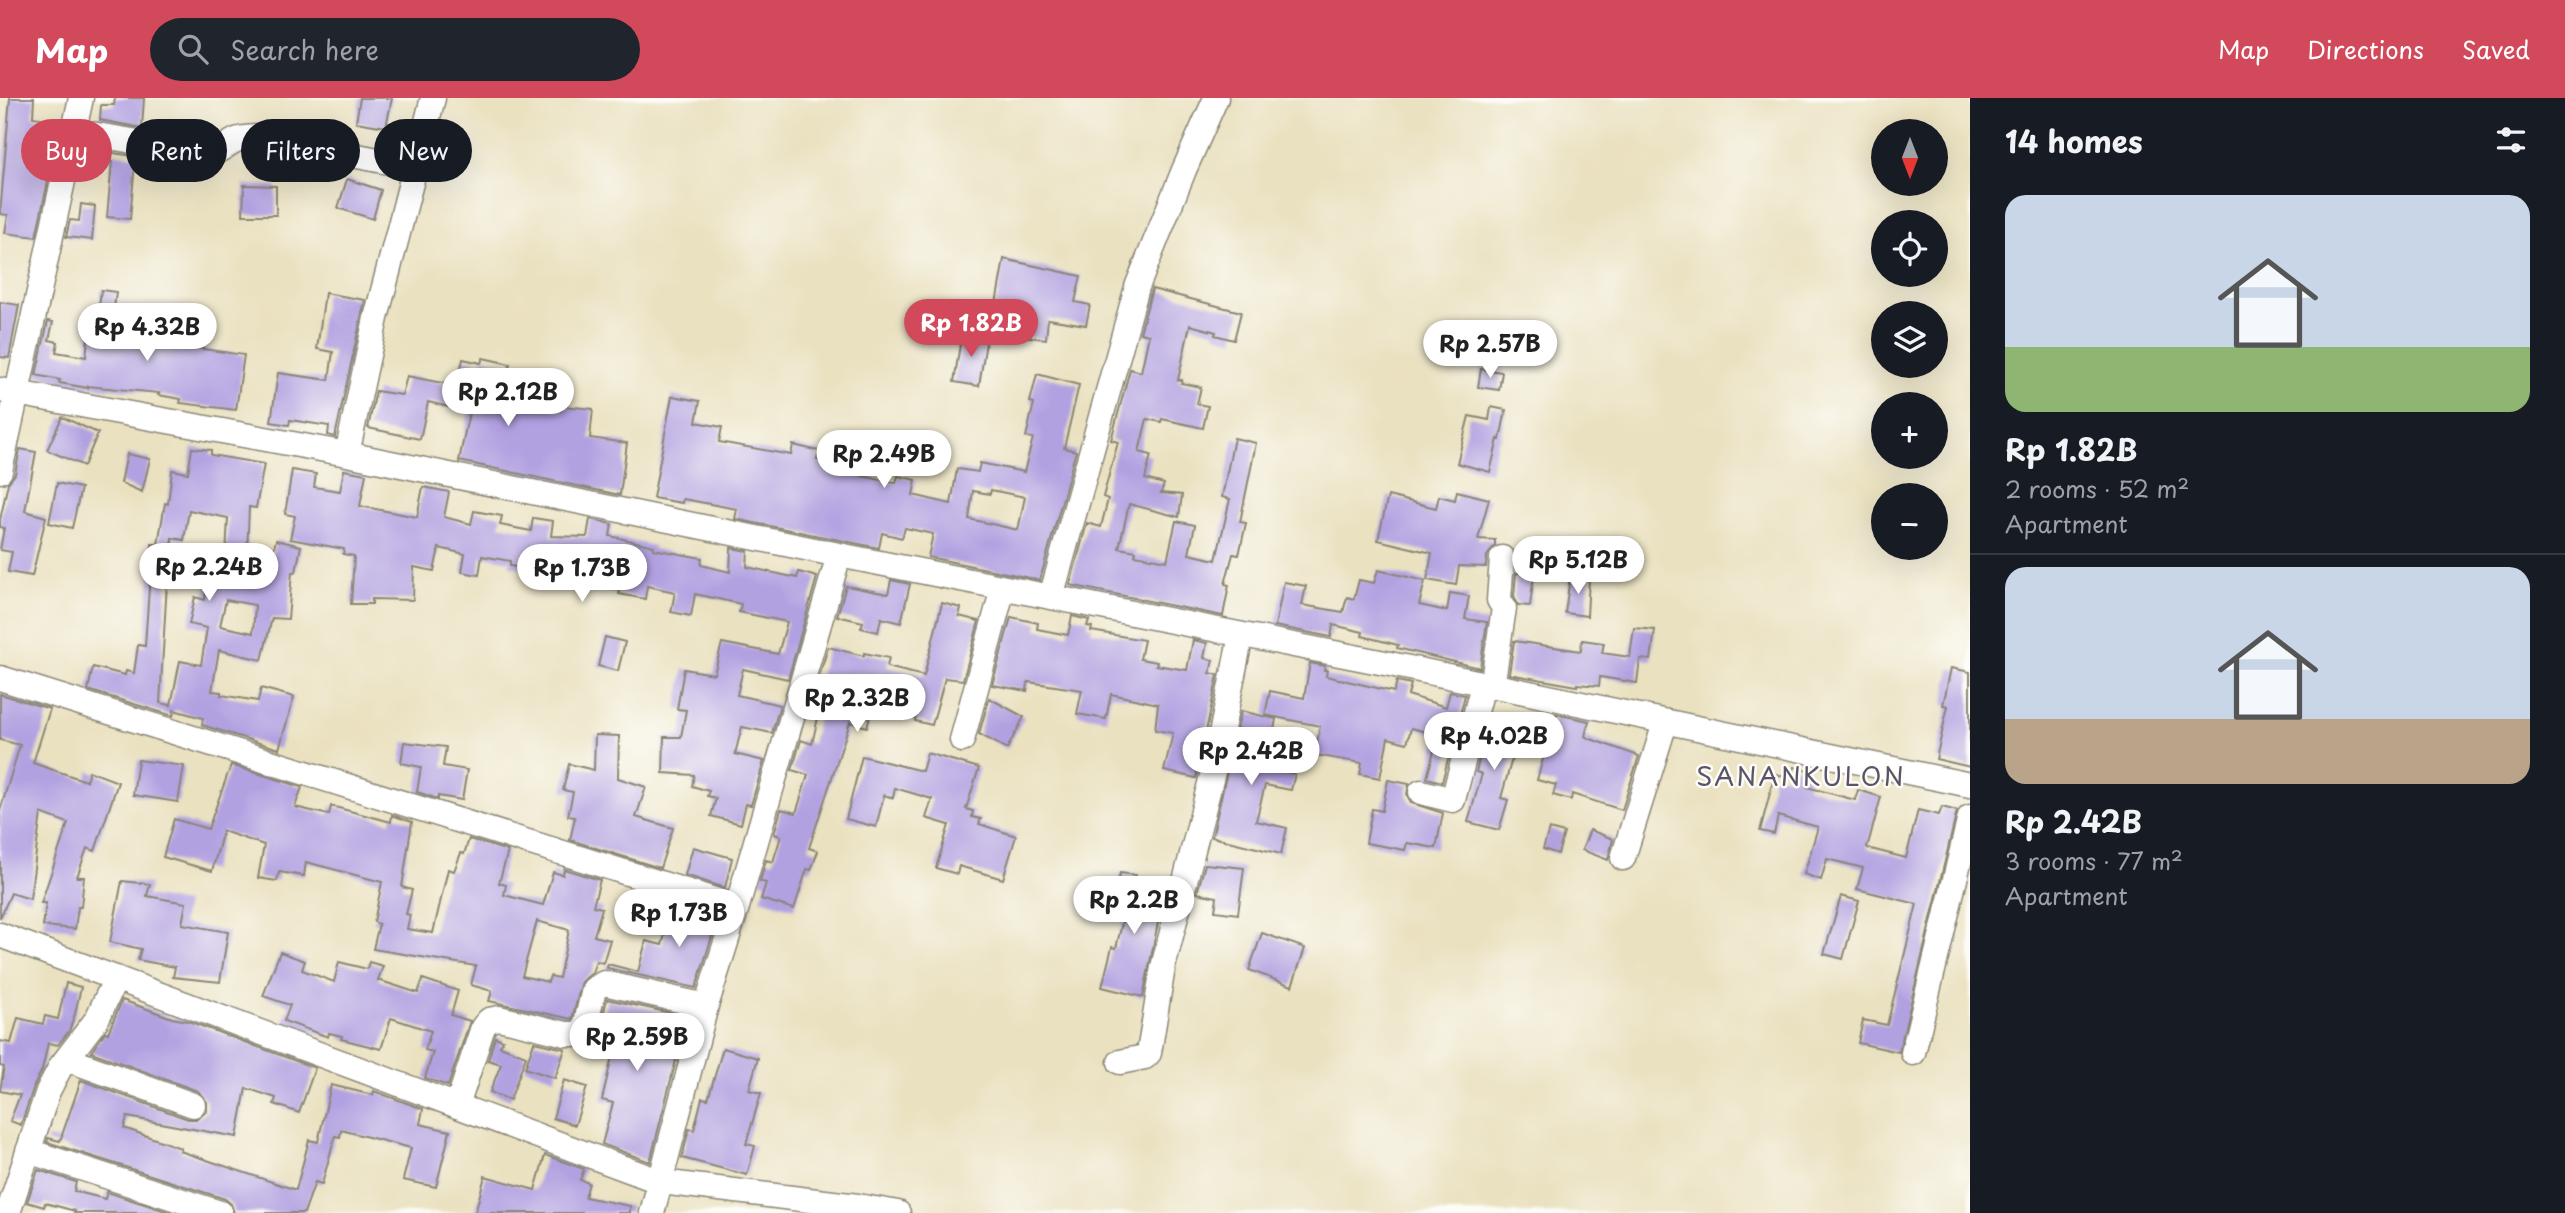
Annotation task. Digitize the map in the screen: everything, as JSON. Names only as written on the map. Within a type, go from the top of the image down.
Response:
[{"type":"street","points":[[77,119],[81,98]]},
{"type":"street","points":[[427,119],[433,98]]},
{"type":"street","points":[[1051,597],[1137,287],[1216,98]]},
{"type":"street","points":[[112,138],[208,154],[216,153],[233,141],[245,137],[260,137],[374,159]]},
{"type":"street","points":[[0,471],[9,391],[61,182]]},
{"type":"street","points":[[347,454],[371,340],[410,182]]},
{"type":"street","points":[[9,391],[347,454],[1390,664],[1970,785]]},
{"type":"street","points":[[652,1213],[706,1006],[839,555]]},
{"type":"street","points":[[1421,792],[1453,800],[1487,686],[1504,608],[1499,600],[1502,558]]},
{"type":"street","points":[[962,740],[1003,588]]},
{"type":"street","points":[[1120,1062],[1144,1057],[1149,1053],[1163,967],[1215,764],[1241,635]]},
{"type":"street","points":[[0,678],[737,907]]},
{"type":"street","points":[[1623,858],[1665,723]]},
{"type":"street","points":[[1913,1053],[1970,817]]},
{"type":"street","points":[[0,935],[661,1182],[898,1213]]},
{"type":"street","points":[[8,1213],[48,1091],[67,1059],[97,1019],[116,978]]},
{"type":"street","points":[[457,1106],[483,1027],[489,1020],[499,1018],[566,1034],[580,1034],[584,1031],[594,989],[604,984],[706,1006]]},
{"type":"street","points":[[67,1059],[193,1105]]},
{"type":"street","points":[[28,1151],[220,1213]]},
{"type":"building","points":[[10,98],[34,98],[33,117],[47,119],[21,119],[21,182],[48,182],[36,237],[5,233],[8,215],[0,214]]},
{"type":"building","points":[[115,98],[144,98],[143,119],[126,119],[126,125],[112,122],[112,119],[100,119],[101,105],[114,105]]},
{"type":"building","points":[[360,98],[392,98],[388,119],[374,119],[374,125],[360,123],[360,119],[356,119]]},
{"type":"building","points":[[112,153],[126,155],[126,182],[133,182],[130,219],[107,217],[112,182]]},
{"type":"building","points":[[346,182],[356,182],[381,190],[373,219],[338,208]]},
{"type":"building","points":[[244,185],[276,186],[276,215],[243,215]]},
{"type":"building","points":[[81,204],[95,206],[92,240],[66,237],[70,220],[79,221]]},
{"type":"building","points":[[1004,259],[1081,276],[1075,302],[1090,305],[1086,325],[1048,319],[1046,339],[987,332],[989,315],[994,315]]},
{"type":"building","points":[[1152,289],[1241,312],[1234,340],[1190,325],[1178,380],[1201,387],[1197,404],[1208,406],[1203,428],[1162,419],[1161,422],[1147,419],[1139,452],[1151,455],[1145,479],[1164,484],[1161,493],[1182,495],[1179,517],[1129,504],[1119,548],[1136,551],[1135,555],[1167,561],[1176,521],[1195,525],[1189,554],[1216,560],[1230,499],[1222,497],[1234,438],[1256,443],[1240,522],[1246,523],[1239,555],[1233,554],[1225,584],[1229,585],[1223,616],[1070,585],[1087,523],[1101,527],[1108,499],[1103,497],[1118,442],[1111,440],[1130,369],[1141,372],[1149,335],[1140,333]]},
{"type":"building","points":[[101,290],[116,292],[111,332],[127,334],[126,345],[152,348],[155,320],[192,324],[189,347],[244,355],[236,410],[180,403],[181,399],[158,395],[159,393],[59,383],[60,380],[36,375],[48,321],[53,322],[49,340],[58,342],[56,352],[86,357],[89,330],[96,331]]},
{"type":"building","points":[[325,293],[365,300],[335,437],[328,435],[329,426],[290,420],[289,425],[271,422],[278,373],[329,380],[333,352],[317,349]]},
{"type":"building","points":[[0,302],[19,305],[9,358],[0,357]]},
{"type":"building","points":[[962,332],[987,336],[979,386],[954,382]]},
{"type":"building","points":[[483,358],[510,364],[505,385],[533,392],[530,404],[561,410],[562,406],[593,409],[590,438],[627,443],[620,495],[459,461],[469,412],[428,402],[420,439],[368,428],[376,391],[402,395],[407,376],[457,386],[463,359],[481,363]]},
{"type":"building","points":[[1481,369],[1502,372],[1499,390],[1478,387]]},
{"type":"building","points":[[1037,374],[1079,385],[1064,448],[1076,451],[1040,580],[928,557],[933,534],[905,528],[902,538],[882,533],[879,548],[735,519],[737,509],[683,499],[682,503],[653,498],[672,396],[700,401],[696,422],[722,427],[719,442],[791,455],[793,445],[819,451],[817,460],[864,468],[862,476],[896,483],[898,476],[916,480],[913,495],[951,504],[957,469],[978,472],[980,463],[1024,472],[1033,438],[1026,437],[1034,403],[1030,402]],"holes":[[[991,490],[1025,497],[1018,530],[969,519],[973,491],[990,494]]]},
{"type":"building","points":[[1491,407],[1506,410],[1490,472],[1457,463],[1469,416],[1489,420]]},
{"type":"building","points":[[62,417],[98,433],[84,466],[47,450]]},
{"type":"building","points":[[192,448],[211,450],[211,455],[264,464],[256,508],[249,507],[247,555],[272,556],[276,540],[301,546],[296,572],[292,572],[288,619],[272,618],[262,660],[219,650],[212,691],[258,701],[261,688],[294,697],[279,749],[202,725],[203,718],[174,710],[173,716],[88,690],[93,667],[125,675],[126,671],[134,673],[138,645],[145,646],[152,544],[158,544],[165,503],[168,504],[172,470],[188,473]],"holes":[[[189,510],[228,518],[226,554],[223,569],[213,569],[213,585],[207,584],[205,600],[195,597],[189,624],[207,628],[201,665],[180,661],[171,705],[160,703],[167,582],[172,538],[184,540]],[[226,600],[255,605],[253,633],[220,626]]]},
{"type":"building","points":[[20,449],[36,452],[25,511],[46,517],[32,576],[8,572],[12,552],[0,550],[4,528],[0,527],[0,520],[8,483],[15,474]]},
{"type":"building","points":[[127,454],[150,459],[142,492],[121,483]]},
{"type":"building","points":[[292,470],[316,474],[314,487],[340,491],[344,470],[366,474],[360,506],[417,517],[423,487],[449,492],[444,517],[471,524],[474,511],[502,516],[500,525],[531,531],[533,518],[553,521],[551,536],[587,537],[590,519],[612,524],[610,536],[654,546],[653,549],[702,558],[701,565],[730,572],[731,548],[748,551],[747,567],[797,578],[799,572],[817,577],[788,679],[743,669],[737,695],[780,705],[772,733],[742,727],[735,754],[764,761],[751,805],[746,804],[741,824],[711,816],[716,798],[707,796],[709,791],[692,786],[694,775],[663,773],[664,737],[681,737],[686,710],[677,709],[684,669],[714,674],[722,643],[778,654],[787,622],[739,612],[741,604],[695,594],[691,616],[671,612],[675,592],[647,586],[645,599],[619,594],[620,590],[603,587],[604,579],[552,578],[552,569],[510,566],[510,561],[482,556],[479,575],[462,572],[465,554],[439,548],[434,571],[414,567],[413,600],[372,599],[372,604],[351,604],[354,556],[343,554],[344,549],[290,539],[295,516],[285,514]]},
{"type":"building","points":[[57,483],[81,488],[72,528],[49,523]]},
{"type":"building","points":[[1457,491],[1489,499],[1478,539],[1495,540],[1495,545],[1487,556],[1486,567],[1459,566],[1456,585],[1427,580],[1432,553],[1378,540],[1388,496],[1436,508],[1439,496],[1455,500]]},
{"type":"building","points":[[1378,570],[1425,581],[1419,605],[1447,611],[1450,593],[1469,596],[1465,619],[1487,622],[1480,668],[1397,648],[1398,645],[1362,636],[1363,632],[1333,625],[1331,637],[1275,626],[1284,582],[1306,586],[1302,605],[1343,612],[1347,597],[1354,599],[1359,580],[1374,583]]},
{"type":"building","points":[[1516,573],[1534,575],[1530,606],[1518,605],[1514,596]]},
{"type":"building","points":[[1570,577],[1589,578],[1587,616],[1565,613]]},
{"type":"building","points":[[891,580],[910,584],[901,623],[881,618],[878,632],[861,628],[863,622],[837,616],[846,586],[888,594]]},
{"type":"building","points":[[942,603],[961,608],[959,616],[979,621],[963,680],[945,678],[932,725],[915,721],[916,715],[873,706],[867,727],[850,722],[809,848],[818,851],[811,870],[807,869],[794,909],[761,899],[766,883],[760,881],[766,860],[773,862],[781,836],[774,834],[781,809],[796,813],[808,775],[792,770],[801,740],[812,744],[822,700],[813,698],[828,647],[864,656],[864,653],[889,658],[887,667],[924,676]]},
{"type":"building","points":[[1072,616],[1089,620],[1087,626],[1092,627],[1091,631],[1144,640],[1140,659],[1157,662],[1156,665],[1187,670],[1193,640],[1207,643],[1204,658],[1213,660],[1210,673],[1218,675],[1196,778],[1164,771],[1173,733],[1155,730],[1158,704],[1111,694],[1106,719],[1077,714],[1082,690],[1028,682],[1027,691],[992,685],[1011,617],[1038,623],[1037,629],[1068,635]]},
{"type":"building","points":[[1634,628],[1655,630],[1651,660],[1640,659],[1637,683],[1600,677],[1599,686],[1577,686],[1509,674],[1514,641],[1581,651],[1582,640],[1604,643],[1602,653],[1630,657]]},
{"type":"building","points":[[605,637],[625,642],[618,671],[598,666]]},
{"type":"building","points":[[1310,663],[1325,666],[1326,676],[1394,692],[1397,681],[1411,684],[1408,695],[1446,707],[1450,692],[1465,695],[1442,782],[1427,778],[1438,735],[1411,728],[1407,743],[1388,738],[1380,778],[1360,774],[1362,763],[1315,755],[1320,726],[1265,715],[1270,691],[1304,698]]},
{"type":"building","points":[[1951,668],[1970,672],[1970,767],[1936,759],[1948,706],[1943,705]]},
{"type":"building","points":[[0,694],[50,709],[33,763],[86,781],[89,771],[118,782],[95,851],[87,848],[77,877],[84,877],[81,907],[78,907],[75,929],[43,926],[46,903],[41,903],[68,823],[41,813],[30,899],[11,893],[0,918],[0,811],[20,745],[0,740]]},
{"type":"building","points":[[989,698],[1024,717],[1007,749],[979,734]]},
{"type":"building","points":[[1241,711],[1276,719],[1267,768],[1295,774],[1291,790],[1265,785],[1256,821],[1287,828],[1281,854],[1212,837]]},
{"type":"building","points":[[1556,714],[1589,721],[1585,736],[1639,756],[1622,810],[1572,794],[1571,800],[1553,795],[1556,785],[1537,780]]},
{"type":"building","points":[[1491,715],[1522,723],[1501,798],[1508,800],[1499,830],[1468,822],[1482,774],[1476,772]]},
{"type":"building","points":[[595,735],[619,736],[618,778],[646,787],[636,817],[673,828],[660,868],[570,840],[575,817],[568,816],[573,792],[563,790],[569,764],[594,770]]},
{"type":"building","points":[[404,742],[446,747],[443,766],[467,770],[462,800],[438,796],[438,799],[417,792],[421,767],[401,763]]},
{"type":"building","points":[[927,753],[979,768],[966,809],[973,811],[972,817],[981,819],[979,824],[1016,836],[1003,879],[959,866],[957,874],[936,868],[949,825],[926,818],[932,799],[895,788],[893,798],[884,795],[876,827],[846,819],[862,756],[922,771]]},
{"type":"building","points":[[138,760],[184,766],[178,802],[133,795]]},
{"type":"building","points":[[231,765],[302,787],[295,807],[329,815],[331,806],[391,822],[392,815],[412,822],[402,887],[412,890],[406,914],[410,915],[407,929],[433,933],[448,869],[454,871],[469,839],[508,851],[499,883],[506,885],[504,895],[543,905],[553,872],[563,875],[564,869],[600,880],[593,906],[602,908],[594,936],[610,940],[603,963],[596,961],[592,973],[582,981],[572,1019],[489,1001],[492,991],[471,985],[476,966],[373,949],[379,924],[374,922],[382,882],[306,862],[304,876],[279,872],[277,881],[258,878],[264,845],[223,831],[212,871],[163,857],[174,819],[208,829]],"holes":[[[537,921],[569,930],[559,978],[550,976],[548,982],[522,976]]]},
{"type":"building","points":[[1794,767],[1811,771],[1807,787],[1855,800],[1858,790],[1881,797],[1867,848],[1906,858],[1918,810],[1939,815],[1942,807],[1957,811],[1899,1052],[1858,1043],[1863,1020],[1887,1025],[1917,904],[1857,889],[1863,868],[1827,859],[1821,880],[1804,874],[1818,827],[1778,816],[1774,834],[1760,831],[1775,774],[1791,778]]},
{"type":"building","points":[[1388,780],[1409,784],[1407,795],[1411,803],[1443,813],[1436,848],[1407,843],[1405,850],[1366,843],[1372,809],[1382,811]]},
{"type":"building","points":[[1549,829],[1564,833],[1558,854],[1543,849]]},
{"type":"building","points":[[1590,830],[1613,839],[1608,860],[1582,850]]},
{"type":"building","points":[[693,847],[732,858],[725,888],[685,875]]},
{"type":"building","points":[[1205,864],[1244,868],[1238,914],[1215,911],[1217,897],[1197,893]]},
{"type":"building","points":[[1120,873],[1136,875],[1135,883],[1165,888],[1143,997],[1102,987],[1112,947],[1116,948],[1127,903],[1115,901]]},
{"type":"building","points":[[122,881],[150,884],[147,896],[186,903],[182,924],[228,932],[220,982],[173,977],[175,967],[138,960],[141,949],[110,942]]},
{"type":"building","points":[[1841,896],[1859,901],[1843,959],[1824,954]]},
{"type":"building","points":[[674,903],[718,917],[696,988],[607,968],[608,964],[638,972],[646,941],[662,945]]},
{"type":"building","points":[[1262,933],[1305,948],[1292,986],[1249,970]]},
{"type":"building","points":[[280,952],[305,961],[302,970],[334,982],[339,962],[367,969],[369,962],[383,966],[378,980],[418,993],[423,979],[458,991],[451,1015],[470,1021],[448,1086],[425,1078],[433,1052],[425,1050],[431,1031],[391,1018],[381,1049],[341,1039],[342,1036],[329,1033],[328,1037],[284,1021],[290,1005],[263,996]]},
{"type":"building","points":[[66,983],[81,987],[75,1014],[69,1031],[58,1045],[48,1043],[42,1070],[21,1125],[10,1121],[20,1095],[0,1091],[4,1067],[0,1066],[0,1041],[11,1043],[18,1018],[43,1024],[45,1016],[58,1019]]},
{"type":"building","points":[[607,999],[684,1016],[676,1044],[679,1045],[675,1064],[650,1162],[602,1144],[613,1103],[602,1100],[613,1052],[592,1048]]},
{"type":"building","points":[[122,1000],[188,1021],[315,1068],[299,1113],[274,1104],[276,1098],[246,1088],[237,1137],[127,1117],[124,1128],[181,1148],[180,1151],[296,1190],[309,1140],[318,1142],[331,1085],[373,1095],[374,1091],[423,1109],[420,1124],[450,1131],[436,1187],[403,1180],[411,1148],[341,1130],[340,1137],[335,1136],[322,1184],[315,1182],[304,1213],[234,1213],[231,1204],[225,1199],[47,1142],[48,1138],[60,1141],[81,1080],[188,1119],[196,1119],[207,1111],[207,1102],[198,1091],[91,1052],[105,1032],[108,1033]]},
{"type":"building","points":[[495,1037],[503,1040],[500,1046],[526,1056],[510,1100],[490,1092],[501,1064],[488,1060]]},
{"type":"building","points":[[534,1042],[565,1049],[555,1078],[525,1068]]},
{"type":"building","points":[[723,1048],[758,1058],[749,1090],[761,1093],[746,1144],[755,1146],[747,1175],[682,1158],[689,1129],[694,1130],[702,1098],[708,1099]]},
{"type":"building","points":[[564,1080],[587,1087],[575,1125],[553,1118]]},
{"type":"building","points":[[545,1155],[584,1169],[580,1180],[589,1183],[585,1197],[630,1206],[630,1213],[475,1213],[485,1176],[535,1190]]},
{"type":"building","points":[[38,1170],[76,1182],[74,1191],[105,1199],[107,1192],[172,1213],[74,1213],[75,1211],[45,1203],[44,1207],[27,1202]]},
{"type":"district","name":"SANANKULON","points":[[1801,775]]}]
